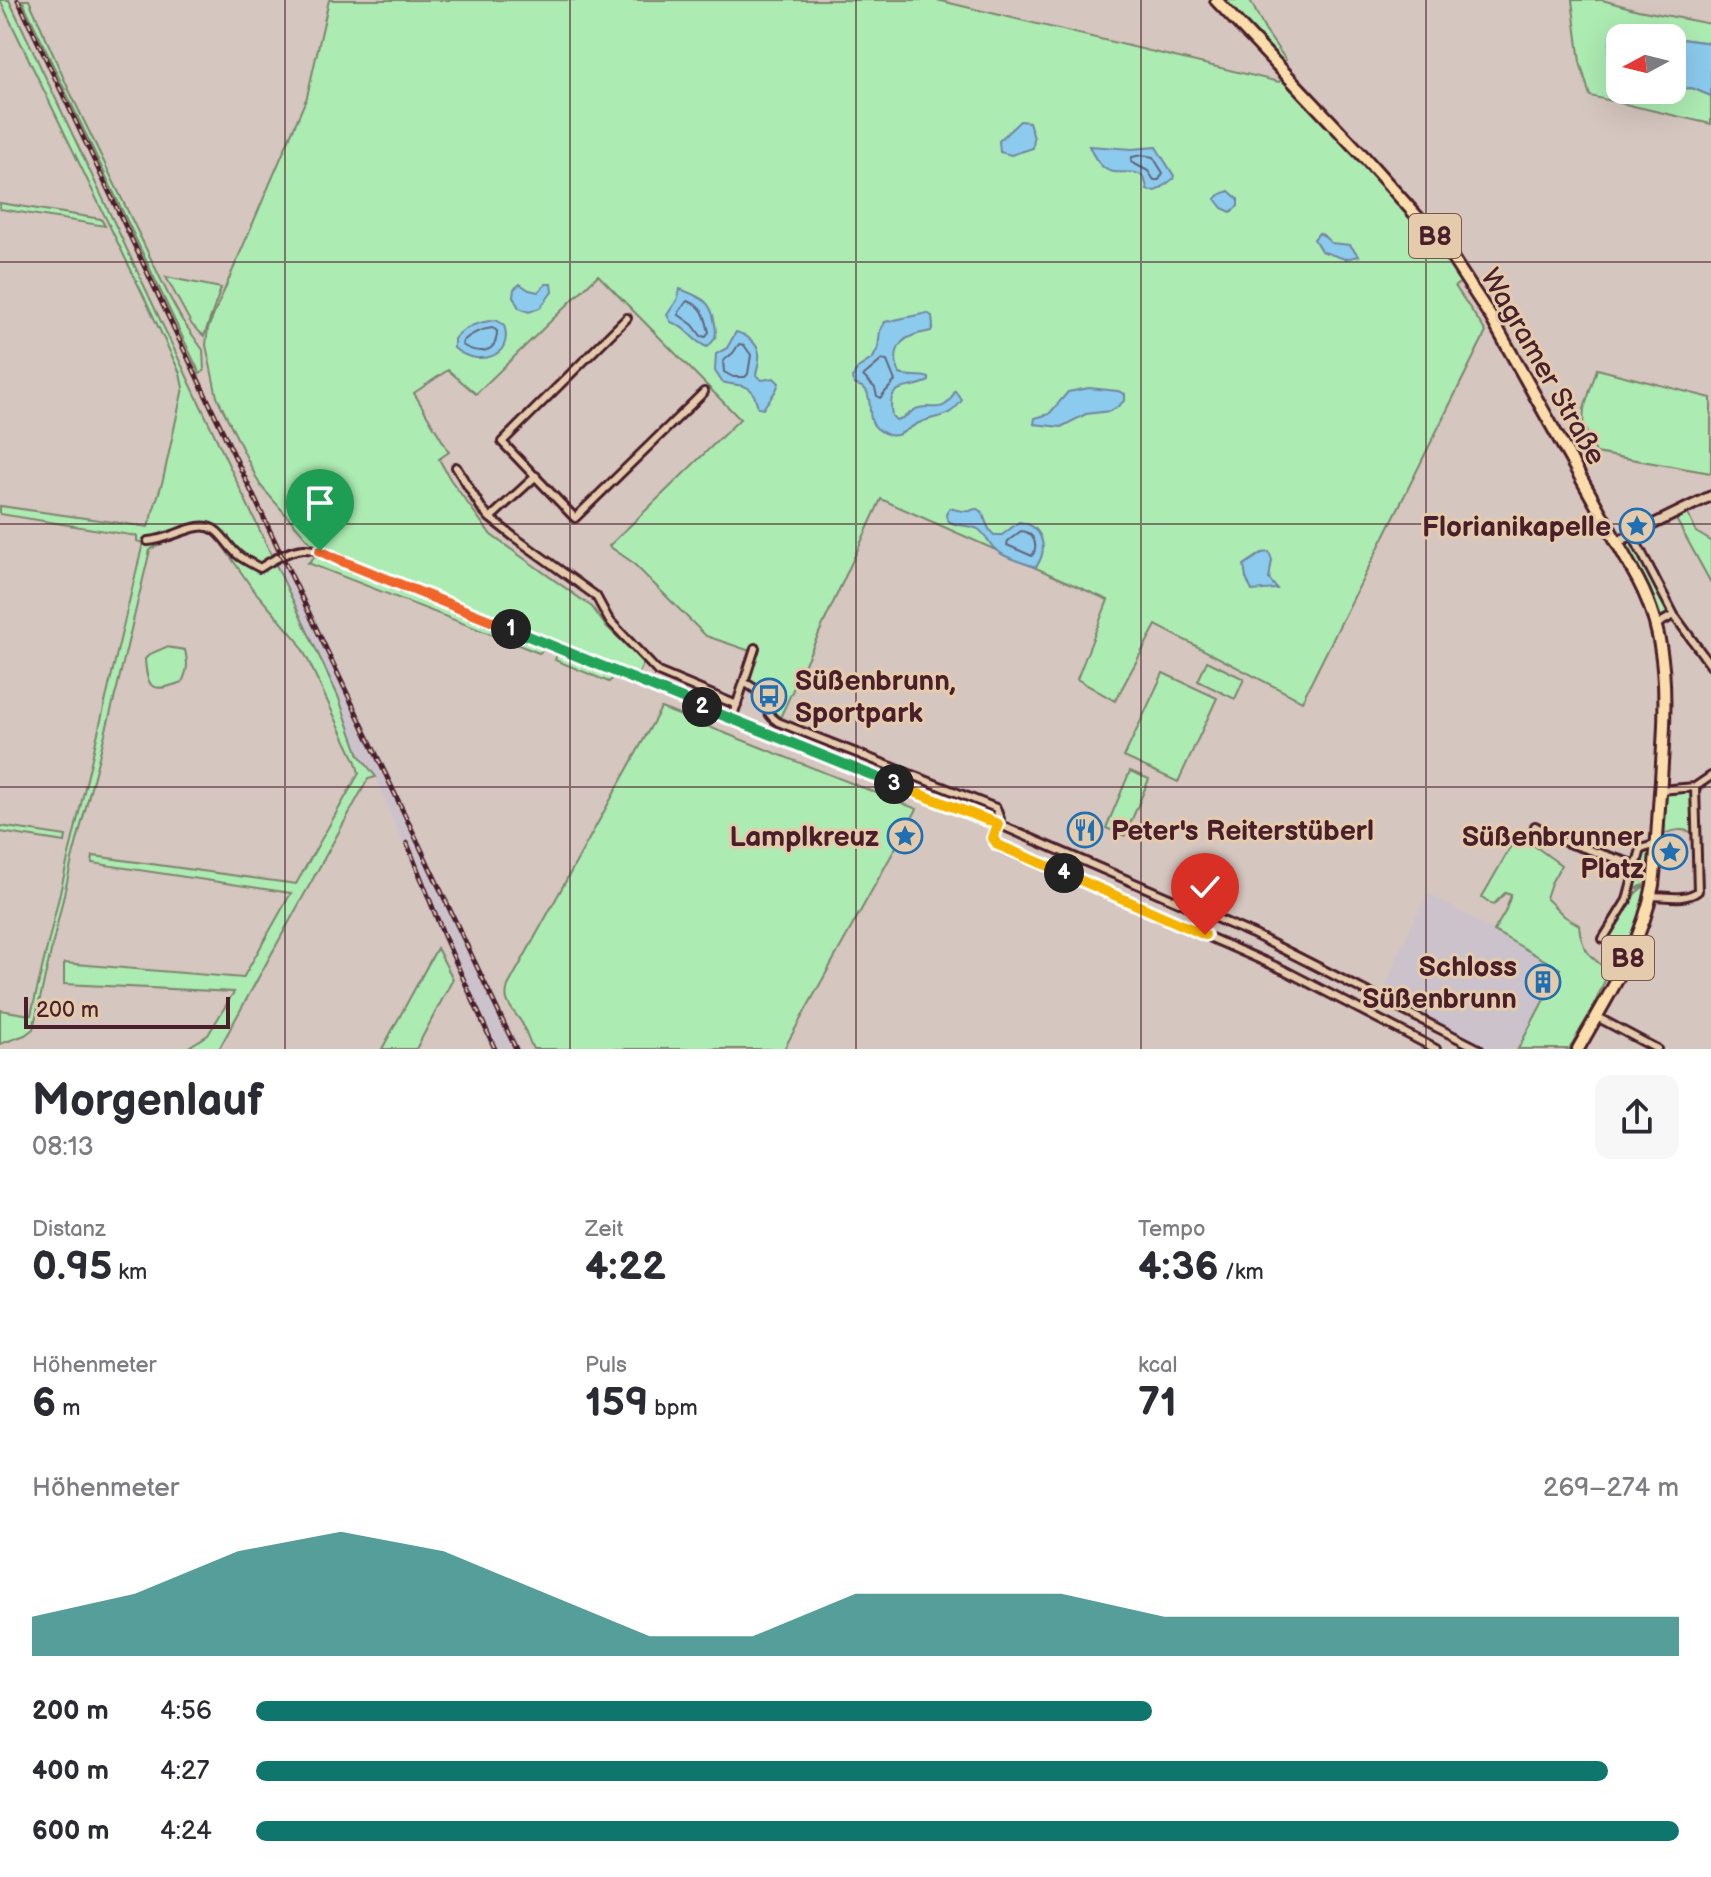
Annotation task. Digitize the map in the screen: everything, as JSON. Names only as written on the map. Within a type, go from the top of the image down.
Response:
[{"type":"main road","name":"Wagramer Straße","points":[[1216,0],[1447,250],[1492,319],[1617,542]]},
{"type":"main road","name":"B8","points":[[1578,1049],[1634,946],[1651,896],[1657,844],[1666,695],[1663,660],[1656,625],[1644,591],[1617,542]]},
{"type":"street","points":[[627,318],[502,442],[575,518],[704,392]]},
{"type":"street","points":[[456,467],[490,518],[596,596],[609,620],[658,672],[737,705]]},
{"type":"street","points":[[490,518],[536,476]]},
{"type":"street","points":[[1617,542],[1711,496]]},
{"type":"street","points":[[148,541],[208,526],[217,530],[239,556],[260,568],[299,548],[320,551],[998,824],[1255,935],[1479,1049]]},
{"type":"street","points":[[1634,533],[1674,615],[1711,666]]},
{"type":"street","points":[[1656,625],[1674,615]]},
{"type":"street","points":[[732,719],[755,648]]},
{"type":"street","points":[[745,683],[761,694],[768,713],[778,722],[996,808],[1000,816],[993,838],[1001,848],[1284,970],[1436,1049]]},
{"type":"street","points":[[1660,790],[1695,787],[1711,776]]},
{"type":"street","points":[[933,799],[939,786]]},
{"type":"street","points":[[1651,896],[1684,897],[1693,896],[1698,891],[1695,787]]},
{"type":"street","points":[[1535,826],[1559,840],[1636,865]]},
{"type":"street","points":[[1603,939],[1627,900],[1641,849],[1657,844]]},
{"type":"street","points":[[1095,887],[1102,869]]},
{"type":"street","points":[[1596,1016],[1657,1049]]},
{"type":"shaded area","points":[[287,558],[521,1049],[491,1049],[445,948],[376,777],[359,755],[338,696],[276,563]]},
{"type":"shaded area","points":[[1428,893],[1560,969],[1518,1049],[1490,1049],[1382,995]]},
{"type":"green space","points":[[0,0],[9,0],[338,696],[359,755],[376,777],[368,779],[219,1049],[190,1046],[208,1035],[234,992],[64,984],[64,963],[243,978],[291,893],[92,863],[93,856],[296,884],[359,773],[298,641],[252,588],[216,536],[202,531],[178,536],[150,550],[33,1029],[0,1044],[0,1010],[31,1015],[143,543],[137,541],[137,536],[0,514],[0,506],[148,527],[163,480],[183,388],[180,373],[147,303]]},
{"type":"green space","points":[[22,0],[29,0],[168,294],[203,350],[204,371],[200,374]]},
{"type":"green space","points":[[329,0],[937,0],[1279,82],[1282,79],[1317,112],[1444,252],[1464,280],[1455,286],[1486,332],[1302,701],[1156,625],[1115,701],[1077,679],[1108,600],[881,499],[778,722],[772,718],[763,698],[745,683],[753,652],[706,636],[632,562],[609,546],[740,419],[598,275],[476,394],[448,370],[414,393],[449,452],[439,459],[491,535],[592,607],[605,625],[644,662],[636,680],[320,551],[260,485],[217,397],[206,345],[208,328],[307,97]]},
{"type":"green space","points":[[1223,0],[1250,0],[1265,30],[1286,60],[1283,62]]},
{"type":"green space","points":[[1572,0],[1602,0],[1711,24],[1711,43],[1686,40],[1686,24],[1606,24],[1606,100],[1590,96],[1580,62]]},
{"type":"green space","points":[[1686,88],[1692,88],[1711,96],[1711,124],[1625,104],[1686,104]]},
{"type":"green space","points":[[0,203],[101,219],[105,226],[0,209]]},
{"type":"green space","points":[[166,277],[221,288],[204,336],[192,325]]},
{"type":"green space","points":[[1597,369],[1711,398],[1711,473],[1596,453],[1583,424],[1584,409]]},
{"type":"green space","points":[[1687,512],[1696,532],[1711,541],[1711,583],[1674,518]]},
{"type":"green space","points":[[1633,541],[1669,611],[1662,619],[1627,548]]},
{"type":"green space","points":[[318,554],[547,647],[539,653],[308,563]]},
{"type":"green space","points":[[166,647],[185,650],[186,670],[182,682],[158,688],[147,677],[145,659]]},
{"type":"green space","points":[[558,651],[616,675],[609,682],[555,660]]},
{"type":"green space","points":[[1207,661],[1244,679],[1235,699],[1198,681]]},
{"type":"green space","points":[[1163,673],[1217,698],[1178,782],[1124,757]]},
{"type":"green space","points":[[661,708],[917,809],[784,1049],[533,1049],[522,1023],[508,1002],[508,986]]},
{"type":"green space","points":[[1130,771],[1149,779],[1125,836],[1106,828]]},
{"type":"green space","points":[[1667,791],[1691,791],[1693,833],[1678,830],[1664,834]]},
{"type":"green space","points":[[0,826],[66,836],[65,842],[0,832]]},
{"type":"green space","points":[[1518,834],[1561,865],[1546,898],[1564,916],[1579,925],[1588,952],[1609,971],[1592,1010],[1569,1049],[1518,1049],[1560,969],[1494,931],[1511,895],[1505,893],[1493,905],[1482,897]]},
{"type":"green space","points":[[1650,849],[1649,882],[1632,891],[1642,856]]},
{"type":"green space","points":[[1646,886],[1640,917],[1625,950],[1609,940],[1609,931],[1621,911],[1627,911],[1636,893]]},
{"type":"green space","points":[[437,948],[453,979],[416,1049],[382,1049]]},
{"type":"water","points":[[1686,40],[1711,43],[1711,96],[1686,88]]},
{"type":"water","points":[[1020,121],[1029,122],[1034,138],[1033,148],[1011,155],[1000,152],[999,141]]},
{"type":"water","points":[[1089,146],[1156,147],[1173,179],[1158,190],[1147,190],[1145,181],[1136,173],[1104,168]]},
{"type":"water","points":[[1229,191],[1238,199],[1238,206],[1231,212],[1222,208],[1215,199]]},
{"type":"water","points":[[1319,233],[1331,243],[1350,245],[1359,256],[1345,259],[1321,251],[1314,239]]},
{"type":"water","points":[[520,284],[538,292],[546,284],[551,284],[552,292],[540,308],[529,312],[519,308],[513,297],[514,289]]},
{"type":"water","points":[[680,289],[700,298],[711,310],[716,334],[707,347],[671,322],[667,315]]},
{"type":"water","points":[[927,313],[932,316],[931,331],[906,339],[896,357],[900,374],[925,377],[929,381],[895,392],[892,416],[896,420],[920,408],[941,407],[955,391],[962,400],[948,414],[919,423],[897,435],[889,435],[871,421],[867,393],[854,384],[852,378],[858,368],[873,358],[885,322]]},
{"type":"water","points":[[496,320],[504,325],[506,337],[499,352],[482,358],[463,354],[454,348],[454,339],[467,328]]},
{"type":"water","points":[[736,332],[750,340],[758,350],[756,375],[762,380],[774,378],[779,383],[763,409],[758,408],[750,389],[722,382],[715,371],[716,354],[727,348]]},
{"type":"water","points":[[1089,388],[1118,391],[1125,394],[1125,400],[1110,411],[1086,414],[1061,427],[1034,424],[1035,418],[1049,414],[1068,392]]},
{"type":"water","points":[[950,508],[979,510],[994,535],[1002,535],[1019,522],[1034,528],[1043,546],[1036,567],[999,552],[978,529],[950,522],[946,515]]},
{"type":"water","points":[[1269,552],[1272,560],[1269,579],[1277,589],[1252,591],[1244,565]]},
{"type":"railway","points":[[18,0],[516,1049]]},
{"type":"railway","points":[[407,843],[444,936],[495,1049]]},
{"type":"place","name":"Florianikapelle","points":[[1637,526]]},
{"type":"place","name":"Süßenbrunn, Sportpark","points":[[769,696]]},
{"type":"place","name":"Peter's Reiterstüberl","points":[[1085,830]]},
{"type":"place","name":"Lamplkreuz","points":[[905,836]]},
{"type":"place","name":"Süßenbrunner Platz","points":[[1670,852]]},
{"type":"place","name":"Schloss Süßenbrunn","points":[[1543,982]]},
{"type":"route","points":[[320,551],[998,824],[993,838],[1001,848],[1205,935]]}]
